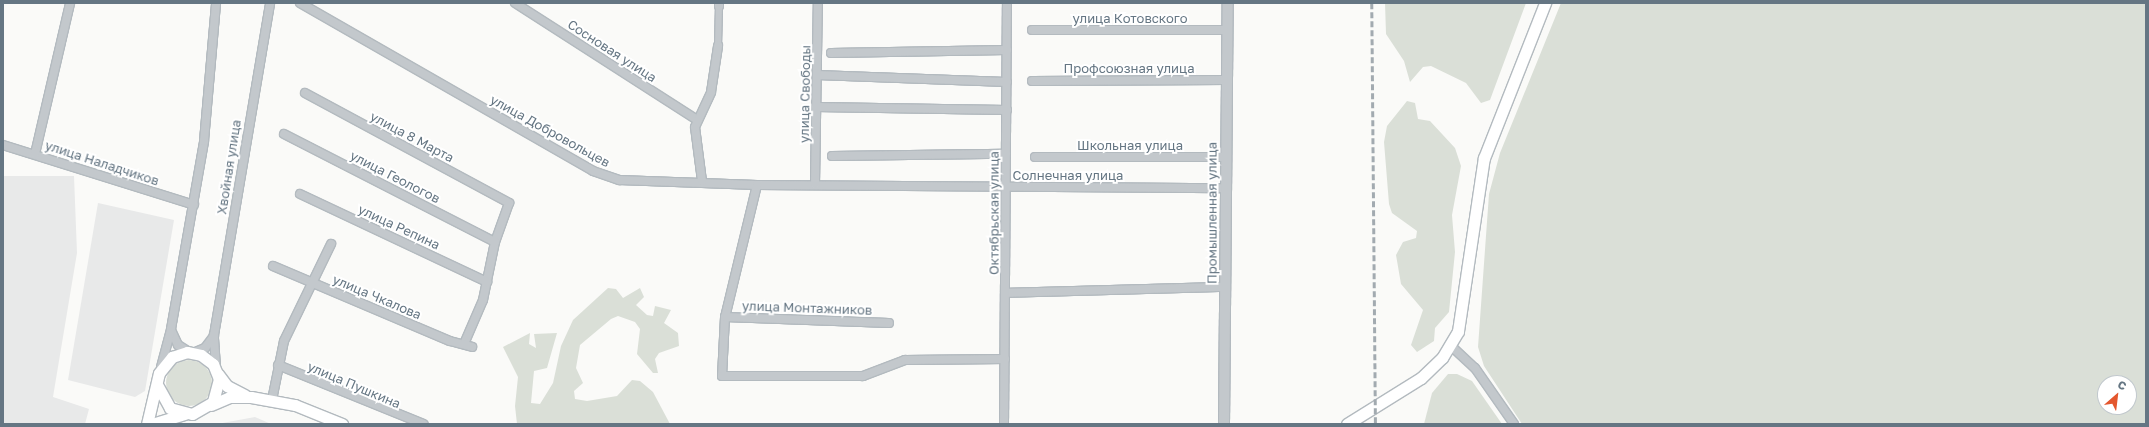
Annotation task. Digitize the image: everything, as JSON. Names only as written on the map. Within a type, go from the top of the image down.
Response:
[{"type":"main road","points":[[1347,424],[1410,386],[1436,364],[1450,345],[1464,306],[1482,164],[1545,3]]},
{"type":"main road","points":[[147,424],[158,386],[160,370],[172,357],[191,352],[209,360],[227,386],[251,397]]},
{"type":"main road","points":[[208,407],[218,393],[217,373]]},
{"type":"main road","points":[[158,386],[168,406],[190,414]]},
{"type":"main road","points":[[152,424],[168,416],[190,414],[225,398],[251,397],[272,400],[304,408],[342,424]]},
{"type":"street","points":[[35,154],[70,3]]},
{"type":"street","points":[[160,370],[171,329],[194,206],[206,126],[216,3]]},
{"type":"street","name":"Хвойная улица","points":[[217,373],[214,335],[270,3]]},
{"type":"street","name":"улица Добровольцев","points":[[300,3],[593,172],[620,180],[702,181],[757,185],[815,184]]},
{"type":"street","name":"Сосновая улица","points":[[515,3],[696,118]]},
{"type":"street","name":"улица Свободы","points":[[815,184],[818,3]]},
{"type":"street","name":"Октябрьская улица","points":[[1004,424],[1007,3]]},
{"type":"street","name":"Промышленная улица","points":[[1224,424],[1224,188],[1228,3]]},
{"type":"street","points":[[702,181],[696,147],[696,118],[710,92],[718,46],[719,5]]},
{"type":"street","name":"улица Котовского","points":[[1032,30],[1227,30]]},
{"type":"street","points":[[831,53],[1007,50]]},
{"type":"street","points":[[817,75],[1007,82]]},
{"type":"street","name":"Профсоюзная улица","points":[[1032,81],[1226,80]]},
{"type":"street","name":"улица 8 Марта","points":[[305,93],[509,203],[495,242]]},
{"type":"street","points":[[816,107],[1007,110]]},
{"type":"street","name":"улица Геологов","points":[[284,134],[495,242]]},
{"type":"street","name":"улица Наладчиков","points":[[3,145],[194,206]]},
{"type":"street","points":[[832,156],[1006,154]]},
{"type":"street","name":"Школьная улица","points":[[1035,157],[1225,157]]},
{"type":"street","name":"Солнечная улица","points":[[815,184],[1224,188]]},
{"type":"street","name":"улица Монтажников","points":[[757,185],[725,317],[722,376],[863,376],[905,360],[1005,359]]},
{"type":"street","name":"улица Репина","points":[[300,194],[487,282]]},
{"type":"street","points":[[487,282],[495,242]]},
{"type":"street","points":[[272,400],[284,341],[331,244]]},
{"type":"street","name":"улица Чкалова","points":[[273,266],[450,341],[468,345],[487,282]]},
{"type":"street","points":[[1005,293],[1224,287]]},
{"type":"street","name":"улица Монтажников","points":[[725,317],[889,323]]},
{"type":"street","points":[[171,329],[178,345],[191,352],[205,348],[214,335]]},
{"type":"street","points":[[1450,345],[1475,368],[1514,424]]},
{"type":"street","name":"улица Пушкина","points":[[278,365],[423,424]]},
{"type":"shaded area","points":[[1385,3],[1526,3],[1490,100],[1481,103],[1466,83],[1431,66],[1423,67],[1410,82],[1404,61],[1386,34]]},
{"type":"shaded area","points":[[1561,3],[2146,3],[2146,424],[1522,424],[1484,366],[1478,347],[1489,194],[1500,153]]},
{"type":"shaded area","points":[[1407,101],[1415,103],[1418,119],[1430,121],[1455,148],[1461,166],[1452,215],[1455,252],[1449,312],[1435,328],[1434,341],[1417,352],[1411,345],[1423,310],[1401,284],[1396,255],[1403,242],[1416,238],[1417,231],[1392,213],[1389,204],[1384,142],[1387,126]]},
{"type":"shaded area","points":[[3,176],[74,176],[77,253],[53,397],[89,409],[85,424],[3,424]]},
{"type":"shaded area","points":[[98,203],[174,220],[145,391],[135,397],[68,380]]},
{"type":"shaded area","points":[[608,288],[616,289],[623,298],[640,288],[644,297],[636,305],[647,315],[653,316],[655,306],[671,310],[664,323],[678,333],[679,346],[659,353],[655,359],[658,373],[653,373],[637,354],[640,329],[635,322],[618,316],[611,319],[580,345],[576,368],[583,383],[574,391],[575,399],[587,401],[617,396],[632,380],[640,381],[653,392],[670,424],[517,424],[515,406],[518,377],[503,347],[530,333],[529,344],[536,348],[534,334],[557,333],[547,368],[534,371],[531,403],[540,404],[553,383],[561,346],[573,320]]},
{"type":"shaded area","points":[[189,360],[202,364],[208,370],[212,383],[208,396],[202,402],[189,406],[176,402],[170,396],[166,383],[170,370],[176,364]]},
{"type":"shaded area","points":[[1448,374],[1457,374],[1472,381],[1502,424],[1424,424],[1432,393]]},
{"type":"shaded area","points":[[255,417],[271,424],[217,424]]},
{"type":"railway","points":[[1372,3],[1376,424]]}]
